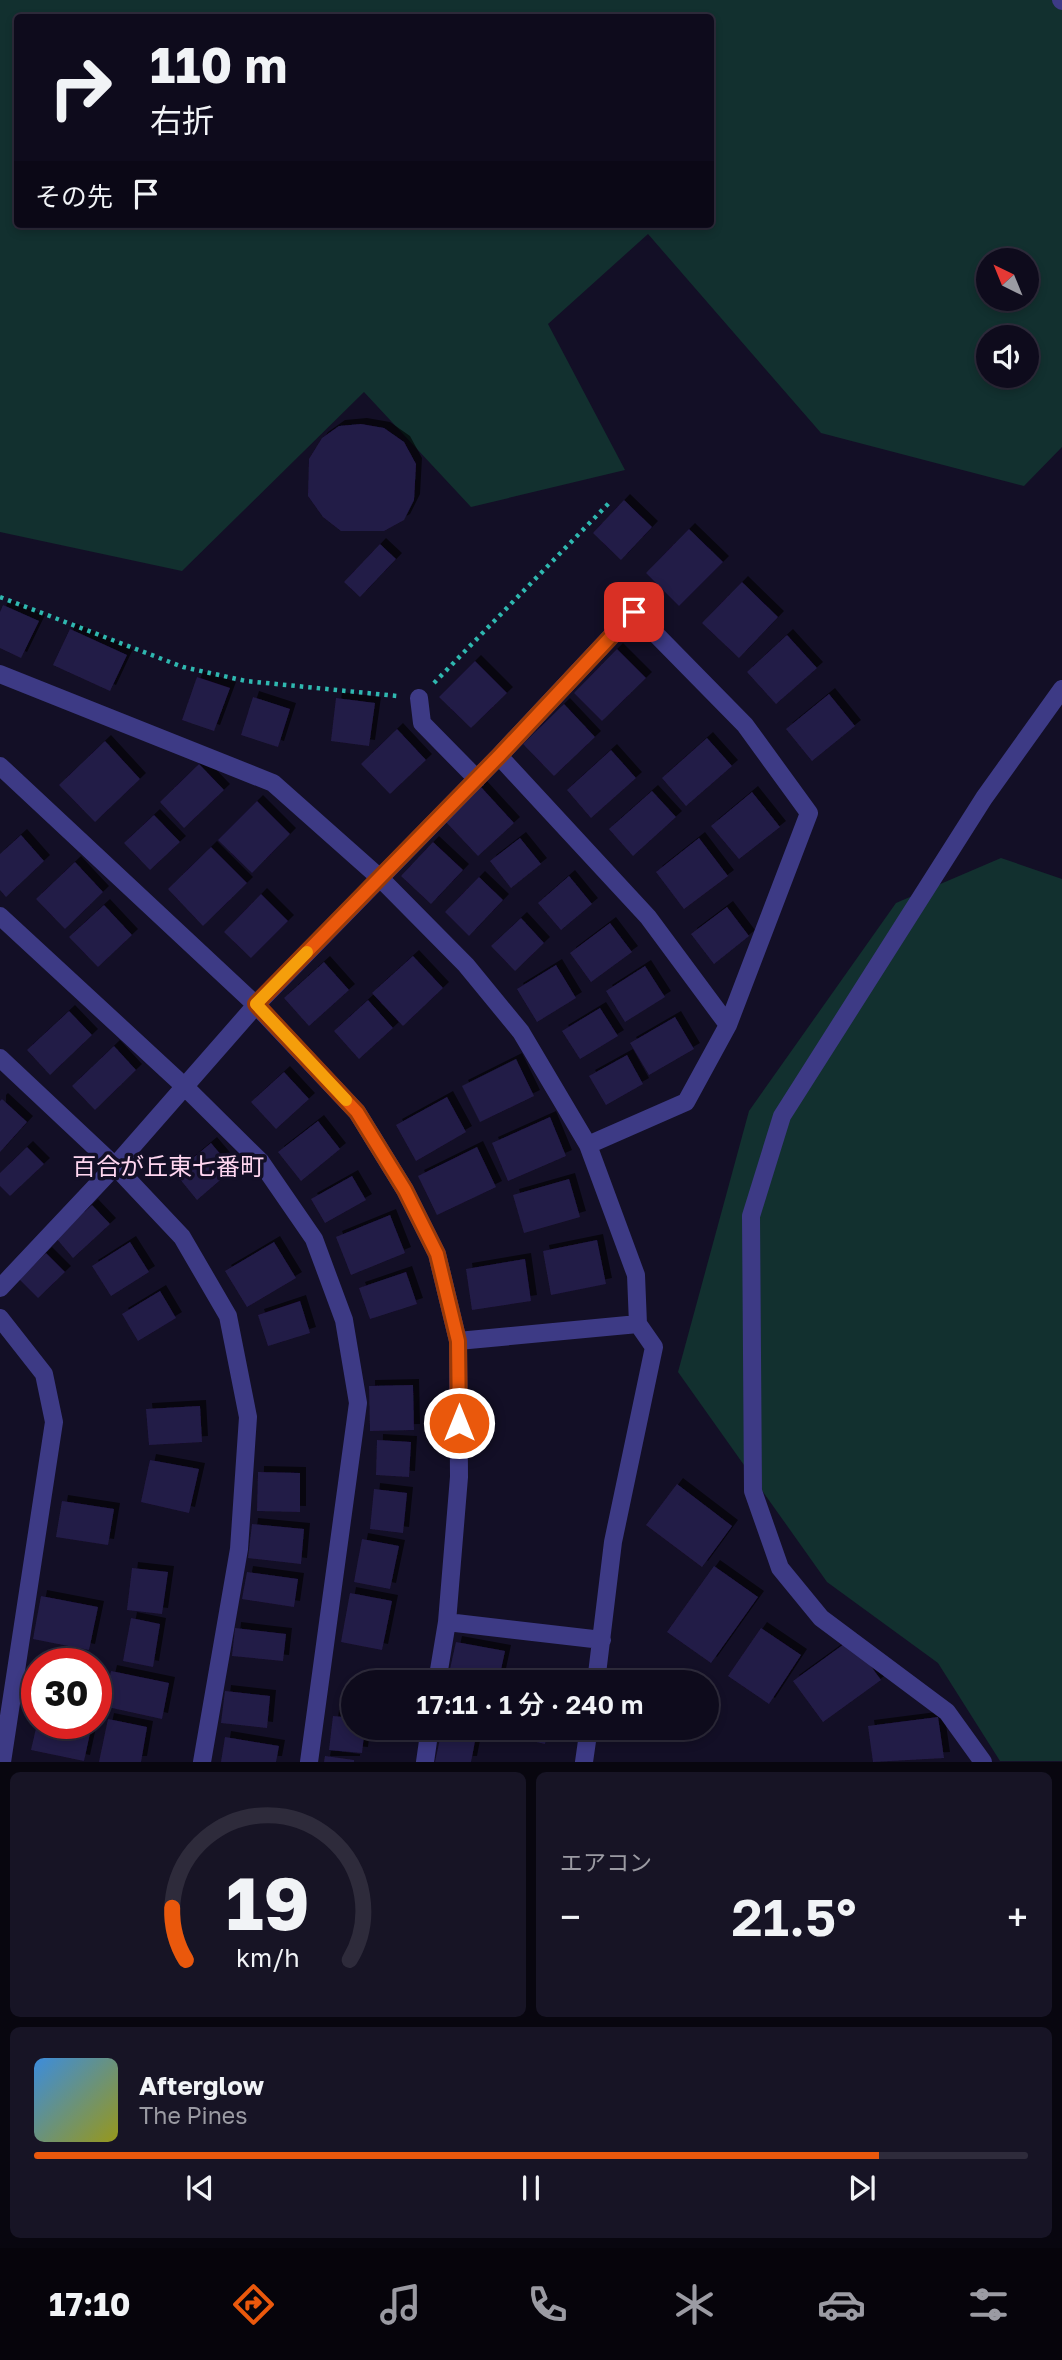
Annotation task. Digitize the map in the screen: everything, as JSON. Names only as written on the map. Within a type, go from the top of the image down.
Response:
[{"type":"street","points":[[0,1289],[115,1166],[256,1004],[477,779],[634,612],[745,725],[809,813],[728,1025],[686,1102],[588,1144]]},
{"type":"street","points":[[0,674],[273,783],[380,878],[466,965],[521,1032],[588,1144],[636,1275],[638,1324],[654,1347],[613,1542],[598,1670]]},
{"type":"street","points":[[983,1762],[947,1712],[821,1618],[780,1567],[753,1491],[751,1216],[782,1116],[984,798],[1062,689]]},
{"type":"street","points":[[419,698],[422,723],[477,779]]},
{"type":"street","points":[[499,756],[649,917],[728,1025]]},
{"type":"street","points":[[0,766],[256,1004],[357,1112],[405,1190],[437,1254],[458,1341],[459,1477],[447,1622],[440,1670]]},
{"type":"street","points":[[0,916],[184,1086],[261,1162],[314,1239],[344,1320],[358,1403],[309,1762]]},
{"type":"street","points":[[0,1058],[115,1166],[182,1237],[228,1316],[247,1417],[239,1549],[202,1762]]},
{"type":"street","points":[[0,1318],[44,1374],[54,1422],[7,1678],[2,1762]]},
{"type":"street","points":[[458,1341],[638,1324]]},
{"type":"street","points":[[447,1622],[602,1640]]},
{"type":"street","points":[[425,1762],[428,1740]]},
{"type":"street","points":[[584,1762],[587,1740]]},
{"type":"path","points":[[0,597],[183,667],[246,681],[419,698],[610,502]]},
{"type":"green space","points":[[0,0],[1062,0],[1062,447],[1024,486],[821,433],[648,234],[548,324],[625,470],[471,507],[364,392],[182,571],[0,532]]},
{"type":"green space","points":[[1001,858],[1062,879],[1062,1761],[1000,1761],[938,1663],[827,1582],[678,1372],[749,1111],[896,903]]},
{"type":"building","points":[[361,424],[384,428],[404,442],[416,464],[414,500],[404,520],[384,531],[341,531],[323,517],[308,496],[309,459],[322,438],[339,426]]},
{"type":"building","points":[[624,500],[652,527],[621,560],[593,533]]},
{"type":"building","points":[[689,529],[723,562],[679,606],[646,573]]},
{"type":"building","points":[[380,544],[396,559],[360,597],[344,582]]},
{"type":"building","points":[[742,582],[778,617],[739,658],[702,623]]},
{"type":"building","points":[[3,605],[39,621],[21,658],[0,648],[0,612]]},
{"type":"building","points":[[70,629],[127,655],[110,691],[53,665]]},
{"type":"building","points":[[787,635],[817,668],[776,704],[747,672]]},
{"type":"building","points":[[617,649],[646,678],[602,721],[574,693]]},
{"type":"building","points":[[475,661],[507,693],[471,728],[439,697]]},
{"type":"building","points":[[197,677],[230,688],[214,731],[182,720]]},
{"type":"building","points":[[829,694],[855,726],[812,761],[786,729]]},
{"type":"building","points":[[253,697],[290,709],[278,747],[241,735]]},
{"type":"building","points":[[336,698],[375,703],[369,746],[331,741]]},
{"type":"building","points":[[564,704],[595,737],[554,776],[523,744]]},
{"type":"building","points":[[397,729],[426,760],[390,794],[361,764]]},
{"type":"building","points":[[707,738],[732,766],[686,806],[662,778]]},
{"type":"building","points":[[105,741],[140,779],[95,822],[59,785]]},
{"type":"building","points":[[611,750],[636,778],[591,818],[567,790]]},
{"type":"building","points":[[199,764],[224,790],[184,828],[160,802]]},
{"type":"building","points":[[481,787],[514,823],[478,856],[445,821]]},
{"type":"building","points":[[652,791],[676,817],[633,856],[609,829]]},
{"type":"building","points":[[752,792],[780,827],[739,859],[711,826]]},
{"type":"building","points":[[257,801],[290,834],[252,873],[218,840]]},
{"type":"building","points":[[154,815],[180,842],[150,870],[124,843]]},
{"type":"building","points":[[21,835],[44,861],[6,897],[0,890],[0,854]]},
{"type":"building","points":[[520,838],[541,864],[511,888],[490,861]]},
{"type":"building","points":[[699,838],[728,876],[684,909],[656,872]]},
{"type":"building","points":[[433,842],[463,870],[431,904],[401,876]]},
{"type":"building","points":[[211,847],[247,883],[203,926],[168,889]]},
{"type":"building","points":[[75,862],[103,892],[65,929],[36,899]]},
{"type":"building","points":[[569,876],[592,904],[561,930],[538,903]]},
{"type":"building","points":[[479,877],[503,900],[469,936],[445,912]]},
{"type":"building","points":[[261,894],[288,921],[251,958],[224,932]]},
{"type":"building","points":[[104,905],[132,935],[98,967],[69,937]]},
{"type":"building","points":[[727,907],[749,936],[714,964],[691,934]]},
{"type":"building","points":[[521,918],[544,943],[515,971],[491,946]]},
{"type":"building","points":[[610,923],[632,952],[591,982],[570,953]]},
{"type":"building","points":[[413,956],[443,988],[403,1026],[372,993]]},
{"type":"building","points":[[324,962],[349,990],[309,1026],[284,998]]},
{"type":"building","points":[[556,965],[576,998],[537,1022],[517,989]]},
{"type":"building","points":[[645,966],[665,997],[625,1022],[606,991]]},
{"type":"building","points":[[368,1000],[393,1028],[359,1059],[334,1031]]},
{"type":"building","points":[[600,1008],[618,1036],[580,1059],[562,1031]]},
{"type":"building","points":[[69,1011],[92,1035],[50,1075],[27,1050]]},
{"type":"building","points":[[675,1017],[694,1049],[649,1075],[630,1043]]},
{"type":"building","points":[[114,1046],[136,1070],[95,1110],[72,1086]]},
{"type":"building","points":[[627,1055],[643,1084],[606,1105],[589,1076]]},
{"type":"building","points":[[516,1059],[534,1096],[480,1122],[462,1086]]},
{"type":"building","points":[[284,1072],[309,1099],[276,1129],[251,1102]]},
{"type":"building","points":[[447,1097],[466,1132],[416,1161],[396,1125]]},
{"type":"building","points":[[2,1099],[27,1122],[0,1152],[0,1101]]},
{"type":"building","points":[[550,1117],[566,1156],[508,1181],[492,1143]]},
{"type":"building","points":[[318,1121],[340,1149],[301,1181],[278,1152]]},
{"type":"building","points":[[211,1143],[233,1169],[197,1200],[175,1173]]},
{"type":"building","points":[[27,1147],[44,1164],[10,1196],[0,1186],[0,1173]]},
{"type":"building","points":[[477,1147],[496,1187],[437,1215],[418,1176]]},
{"type":"building","points":[[352,1176],[366,1200],[325,1223],[311,1199]]},
{"type":"building","points":[[569,1179],[580,1217],[524,1233],[513,1195]]},
{"type":"building","points":[[92,1205],[110,1224],[73,1258],[56,1238]]},
{"type":"building","points":[[390,1215],[405,1253],[351,1275],[336,1237]]},
{"type":"building","points":[[597,1240],[606,1284],[551,1295],[543,1251]]},
{"type":"building","points":[[130,1242],[149,1272],[111,1296],[92,1266]]},
{"type":"building","points":[[274,1242],[296,1278],[247,1307],[225,1271]]},
{"type":"building","points":[[46,1253],[65,1272],[38,1298],[19,1279]]},
{"type":"building","points":[[525,1259],[531,1301],[472,1310],[466,1269]]},
{"type":"building","points":[[406,1272],[417,1304],[370,1319],[359,1288]]},
{"type":"building","points":[[160,1291],[176,1318],[138,1341],[122,1314]]},
{"type":"building","points":[[300,1301],[310,1333],[268,1346],[258,1315]]},
{"type":"building","points":[[413,1385],[414,1430],[370,1431],[369,1386]]},
{"type":"building","points":[[200,1406],[202,1442],[149,1445],[146,1409]]},
{"type":"building","points":[[377,1440],[411,1442],[409,1477],[376,1475]]},
{"type":"building","points":[[150,1460],[199,1469],[189,1513],[141,1502]]},
{"type":"building","points":[[258,1472],[300,1473],[300,1512],[257,1511]]},
{"type":"building","points":[[677,1484],[732,1526],[702,1567],[646,1525]]},
{"type":"building","points":[[374,1489],[407,1493],[403,1533],[370,1529]]},
{"type":"building","points":[[62,1501],[114,1509],[108,1545],[56,1537]]},
{"type":"building","points":[[252,1524],[304,1529],[301,1564],[248,1558]]},
{"type":"building","points":[[362,1539],[399,1546],[390,1589],[354,1582]]},
{"type":"building","points":[[714,1566],[758,1597],[711,1663],[667,1632]]},
{"type":"building","points":[[132,1568],[168,1572],[162,1614],[127,1610]]},
{"type":"building","points":[[247,1572],[298,1579],[294,1607],[242,1599]]},
{"type":"building","points":[[350,1593],[392,1601],[382,1650],[341,1642]]},
{"type":"building","points":[[41,1596],[98,1607],[89,1648],[33,1639]]},
{"type":"building","points":[[131,1618],[160,1624],[153,1667],[123,1661]]},
{"type":"building","points":[[235,1628],[286,1634],[283,1661],[232,1656]]},
{"type":"building","points":[[761,1628],[801,1655],[769,1704],[728,1676]]},
{"type":"building","points":[[851,1639],[881,1680],[823,1722],[793,1681]]},
{"type":"building","points":[[456,1642],[505,1651],[501,1670],[450,1669]]},
{"type":"building","points":[[112,1671],[169,1683],[162,1719],[112,1708]]},
{"type":"building","points":[[225,1691],[270,1696],[267,1728],[221,1723]]},
{"type":"building","points":[[333,1716],[341,1717],[341,1740],[364,1740],[362,1753],[329,1750]]},
{"type":"building","points":[[938,1717],[944,1758],[873,1762],[868,1726]]},
{"type":"building","points":[[112,1720],[147,1727],[141,1762],[99,1762],[104,1739],[112,1739]]},
{"type":"building","points":[[225,1737],[279,1746],[276,1762],[221,1762]]},
{"type":"building","points":[[34,1739],[89,1739],[84,1761],[31,1750]]},
{"type":"building","points":[[440,1740],[475,1741],[471,1762],[435,1762]]},
{"type":"building","points":[[528,1740],[546,1740],[545,1744]]},
{"type":"building","points":[[325,1756],[354,1760],[354,1762],[324,1762]]},
{"type":"slow traffic","points":[[307,952],[256,1004],[346,1100]]},
{"type":"district","name":"百合が丘東七番町","points":[[168,1165]]},
{"type":"route","points":[[459,1423],[458,1341],[437,1254],[405,1190],[357,1112],[256,1004],[499,756],[634,612]]}]
